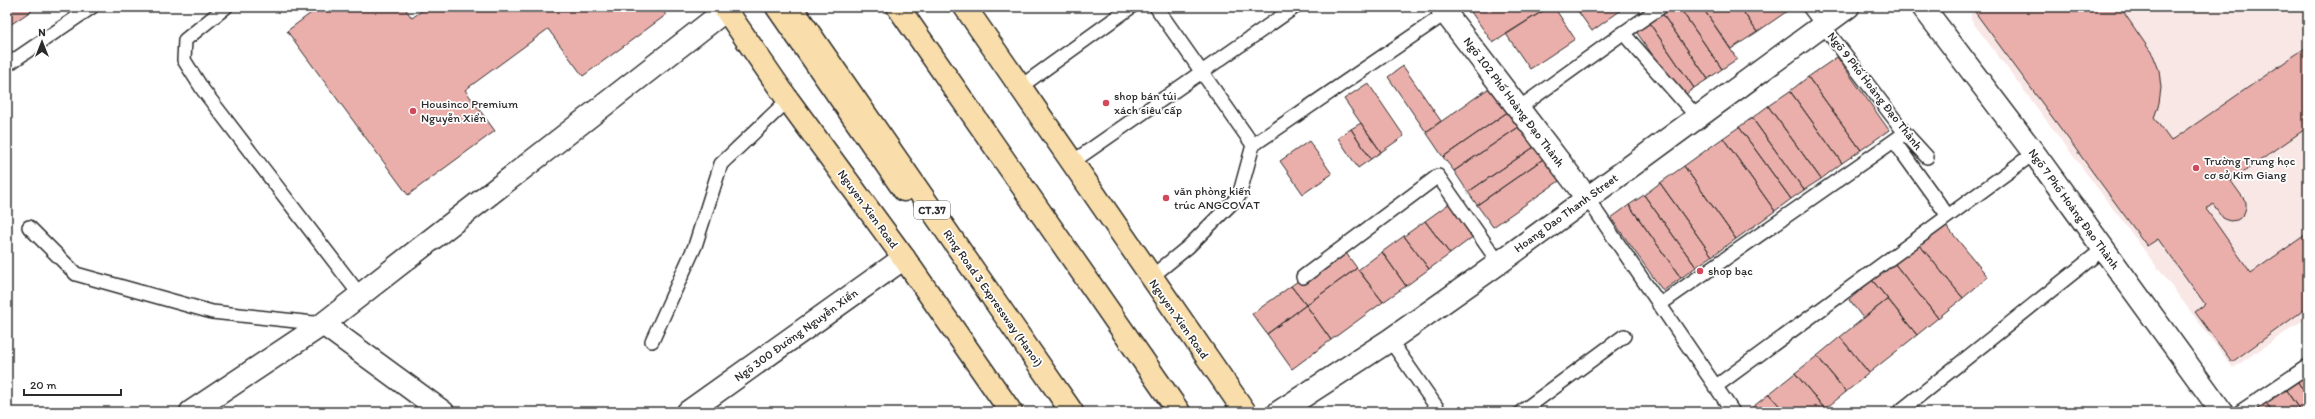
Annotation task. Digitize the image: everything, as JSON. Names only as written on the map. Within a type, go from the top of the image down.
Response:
[{"type":"main road","points":[[777,7],[1060,412]]},
{"type":"main road","name":"Ring Road 3 Expressway (Hanoi)","points":[[791,7],[1072,412]]},
{"type":"main road","points":[[898,7],[1178,412]]},
{"type":"main road","name":"Nguyen Xien Road","points":[[965,7],[1150,278],[1245,412]]},
{"type":"main road","name":"Nguyen Xien Road","points":[[725,8],[788,100],[904,258],[1011,412]]},
{"type":"street","name":"Hoang Dao Thanh Street","points":[[1279,412],[1390,340],[1499,263],[1848,7]]},
{"type":"street","name":"Ngõ 7 Phố Hoàng Đạo Thành","points":[[1923,7],[2034,153],[2222,412]]},
{"type":"street","points":[[191,412],[323,324],[725,8]]},
{"type":"street","name":"Ngõ 102 Phố Hoàng Đạo Thành","points":[[1445,9],[1587,198]]},
{"type":"street","name":"Ngõ 300 Đường Nguyễn Xiển","points":[[688,412],[904,258]]},
{"type":"street","points":[[323,324],[443,412]]},
{"type":"lane","points":[[7,65],[92,7]]},
{"type":"lane","points":[[226,7],[185,40],[184,60],[203,90],[360,295]]},
{"type":"lane","points":[[1020,87],[1131,7]]},
{"type":"lane","points":[[1156,7],[1253,145]]},
{"type":"lane","points":[[1071,163],[1295,7]]},
{"type":"lane","points":[[1518,108],[1661,7]]},
{"type":"lane","name":"Ngõ 9 Phố Hoàng Đạo Thành","points":[[1809,7],[1823,25],[1899,137],[1927,157]]},
{"type":"lane","points":[[1150,278],[1188,247],[1239,196],[1253,145],[1445,9]]},
{"type":"lane","points":[[1623,33],[1697,117]]},
{"type":"lane","points":[[652,341],[695,246],[721,164],[788,100]]},
{"type":"lane","points":[[1659,305],[1899,137],[1948,216]]},
{"type":"lane","points":[[1715,387],[2034,153]]},
{"type":"lane","points":[[1303,277],[1438,176],[1499,263]]},
{"type":"lane","points":[[1587,198],[1733,412]]},
{"type":"lane","points":[[29,227],[76,274],[212,312],[323,324]]},
{"type":"lane","points":[[1899,412],[2104,249]]},
{"type":"lane","points":[[1521,412],[1624,336]]},
{"type":"lane","points":[[1390,340],[1440,412]]},
{"type":"lane","points":[[2240,412],[2308,366]]},
{"type":"shaded area","name":"Trường Trung học cơ sở Kim Giang","points":[[1971,7],[2308,7],[2308,317],[2233,368],[1971,20]]},
{"type":"building","points":[[7,7],[37,7],[7,27]]},
{"type":"building","name":"Housinco Premium Nguyễn Xiển","points":[[319,7],[404,7],[412,18],[427,7],[660,7],[666,15],[583,76],[548,29],[465,90],[495,131],[408,195],[287,31]]},
{"type":"building","points":[[1478,7],[1549,7],[1493,43],[1471,12]]},
{"type":"building","points":[[1549,7],[1554,7],[1575,39],[1530,69],[1506,34]]},
{"type":"building","points":[[1575,7],[1617,7],[1620,11],[1592,31]]},
{"type":"building","points":[[1669,7],[1679,7],[1722,69],[1708,79],[1661,12]]},
{"type":"building","points":[[1679,7],[1702,7],[1737,59],[1722,69]]},
{"type":"building","points":[[1702,7],[1740,7],[1757,32],[1731,49]]},
{"type":"building","points":[[1740,7],[1782,7],[1786,12],[1757,32]]},
{"type":"building","name":"Trường Trung học cơ sở Kim Giang","points":[[1982,7],[2120,7],[2153,55],[2159,70],[2161,88],[2159,103],[2154,118],[2171,141],[2308,46],[2308,127],[2231,181],[2246,202],[2246,208],[2243,216],[2237,220],[2230,221],[2223,218],[2213,204],[2206,209],[2251,273],[2308,233],[2308,307],[2232,362],[2195,312],[2205,304],[2158,239],[2147,246],[1975,12]]},
{"type":"building","points":[[1661,12],[1708,79],[1694,88],[1648,21]]},
{"type":"building","points":[[1648,21],[1694,88],[1682,97],[1635,30]]},
{"type":"building","points":[[1837,57],[1889,130],[1861,150],[1808,77]]},
{"type":"building","points":[[1403,66],[1441,121],[1426,132],[1388,77]]},
{"type":"building","points":[[1808,77],[1861,150],[1842,163],[1790,91]]},
{"type":"building","points":[[1368,83],[1404,136],[1381,152],[1344,99]]},
{"type":"building","points":[[1495,84],[1512,109],[1443,157],[1426,132]]},
{"type":"building","points":[[1790,91],[1842,163],[1821,179],[1768,106]]},
{"type":"building","points":[[1768,106],[1821,179],[1804,190],[1752,118]]},
{"type":"building","points":[[1512,109],[1523,124],[1454,171],[1443,157]]},
{"type":"building","points":[[1752,118],[1804,190],[1791,199],[1739,127]]},
{"type":"building","points":[[1361,123],[1381,152],[1371,159],[1351,129]]},
{"type":"building","points":[[1523,124],[1537,145],[1468,192],[1454,171]]},
{"type":"building","points":[[1739,127],[1791,199],[1775,211],[1723,138]]},
{"type":"building","points":[[1351,129],[1371,159],[1358,168],[1338,138]]},
{"type":"building","points":[[1723,138],[1775,211],[1736,239],[1684,166]]},
{"type":"building","points":[[1309,141],[1332,174],[1303,194],[1280,161]]},
{"type":"building","points":[[1537,145],[1546,157],[1477,205],[1468,192]]},
{"type":"building","points":[[1546,157],[1562,179],[1493,227],[1477,205]]},
{"type":"building","points":[[1684,166],[1736,239],[1712,256],[1660,183]]},
{"type":"building","points":[[1660,183],[1712,256],[1696,267],[1644,195]]},
{"type":"building","points":[[1644,195],[1696,267],[1681,278],[1629,205]]},
{"type":"building","points":[[1450,203],[1474,236],[1450,254],[1425,221]]},
{"type":"building","points":[[1629,205],[1681,278],[1663,291],[1611,218]]},
{"type":"building","points":[[1425,221],[1450,254],[1429,269],[1404,236]]},
{"type":"building","points":[[1944,223],[1988,277],[1963,298],[1918,243]]},
{"type":"building","points":[[1404,236],[1429,269],[1406,286],[1382,252]]},
{"type":"building","points":[[1918,243],[1963,298],[1938,318],[1894,263]]},
{"type":"building","points":[[1343,249],[1357,268],[1306,305],[1291,286]]},
{"type":"building","points":[[1382,252],[1406,286],[1383,302],[1358,270]]},
{"type":"building","points":[[1894,263],[1938,318],[1917,335],[1872,280]]},
{"type":"building","points":[[1357,268],[1383,302],[1331,340],[1306,305]]},
{"type":"building","points":[[1872,280],[1888,299],[1863,318],[1849,300]]},
{"type":"building","points":[[1291,286],[1306,305],[1267,334],[1252,314]]},
{"type":"building","points":[[1888,299],[1917,335],[1869,373],[1840,337]]},
{"type":"building","points":[[1306,305],[1331,340],[1292,369],[1267,334]]},
{"type":"building","points":[[1840,337],[1869,373],[1846,392],[1817,356]]},
{"type":"building","points":[[1817,356],[1846,392],[1825,409],[1795,373]]},
{"type":"building","points":[[2308,369],[2308,397],[2295,378]]},
{"type":"building","points":[[1795,373],[1825,409],[1821,412],[1785,412],[1769,394]]},
{"type":"building","points":[[2295,378],[2308,397],[2308,412],[2301,412],[2283,386]]},
{"type":"building","points":[[2283,386],[2301,412],[2273,412],[2264,400]]},
{"type":"building","points":[[1769,394],[1785,412],[1750,412],[1749,410]]},
{"type":"building","points":[[2264,400],[2273,412],[2246,412]]},
{"type":"place","name":"shop bán túi xách siêu cấp","points":[[1106,103]]},
{"type":"place","name":"Housinco Premium Nguyễn Xiển","points":[[413,111]]},
{"type":"place","name":"Trường Trung học cơ sở Kim Giang","points":[[2196,168]]},
{"type":"place","name":"văn phòng kiến trúc ANGCOVAT","points":[[1166,198]]},
{"type":"place","name":"shop bạc","points":[[1700,271]]}]
